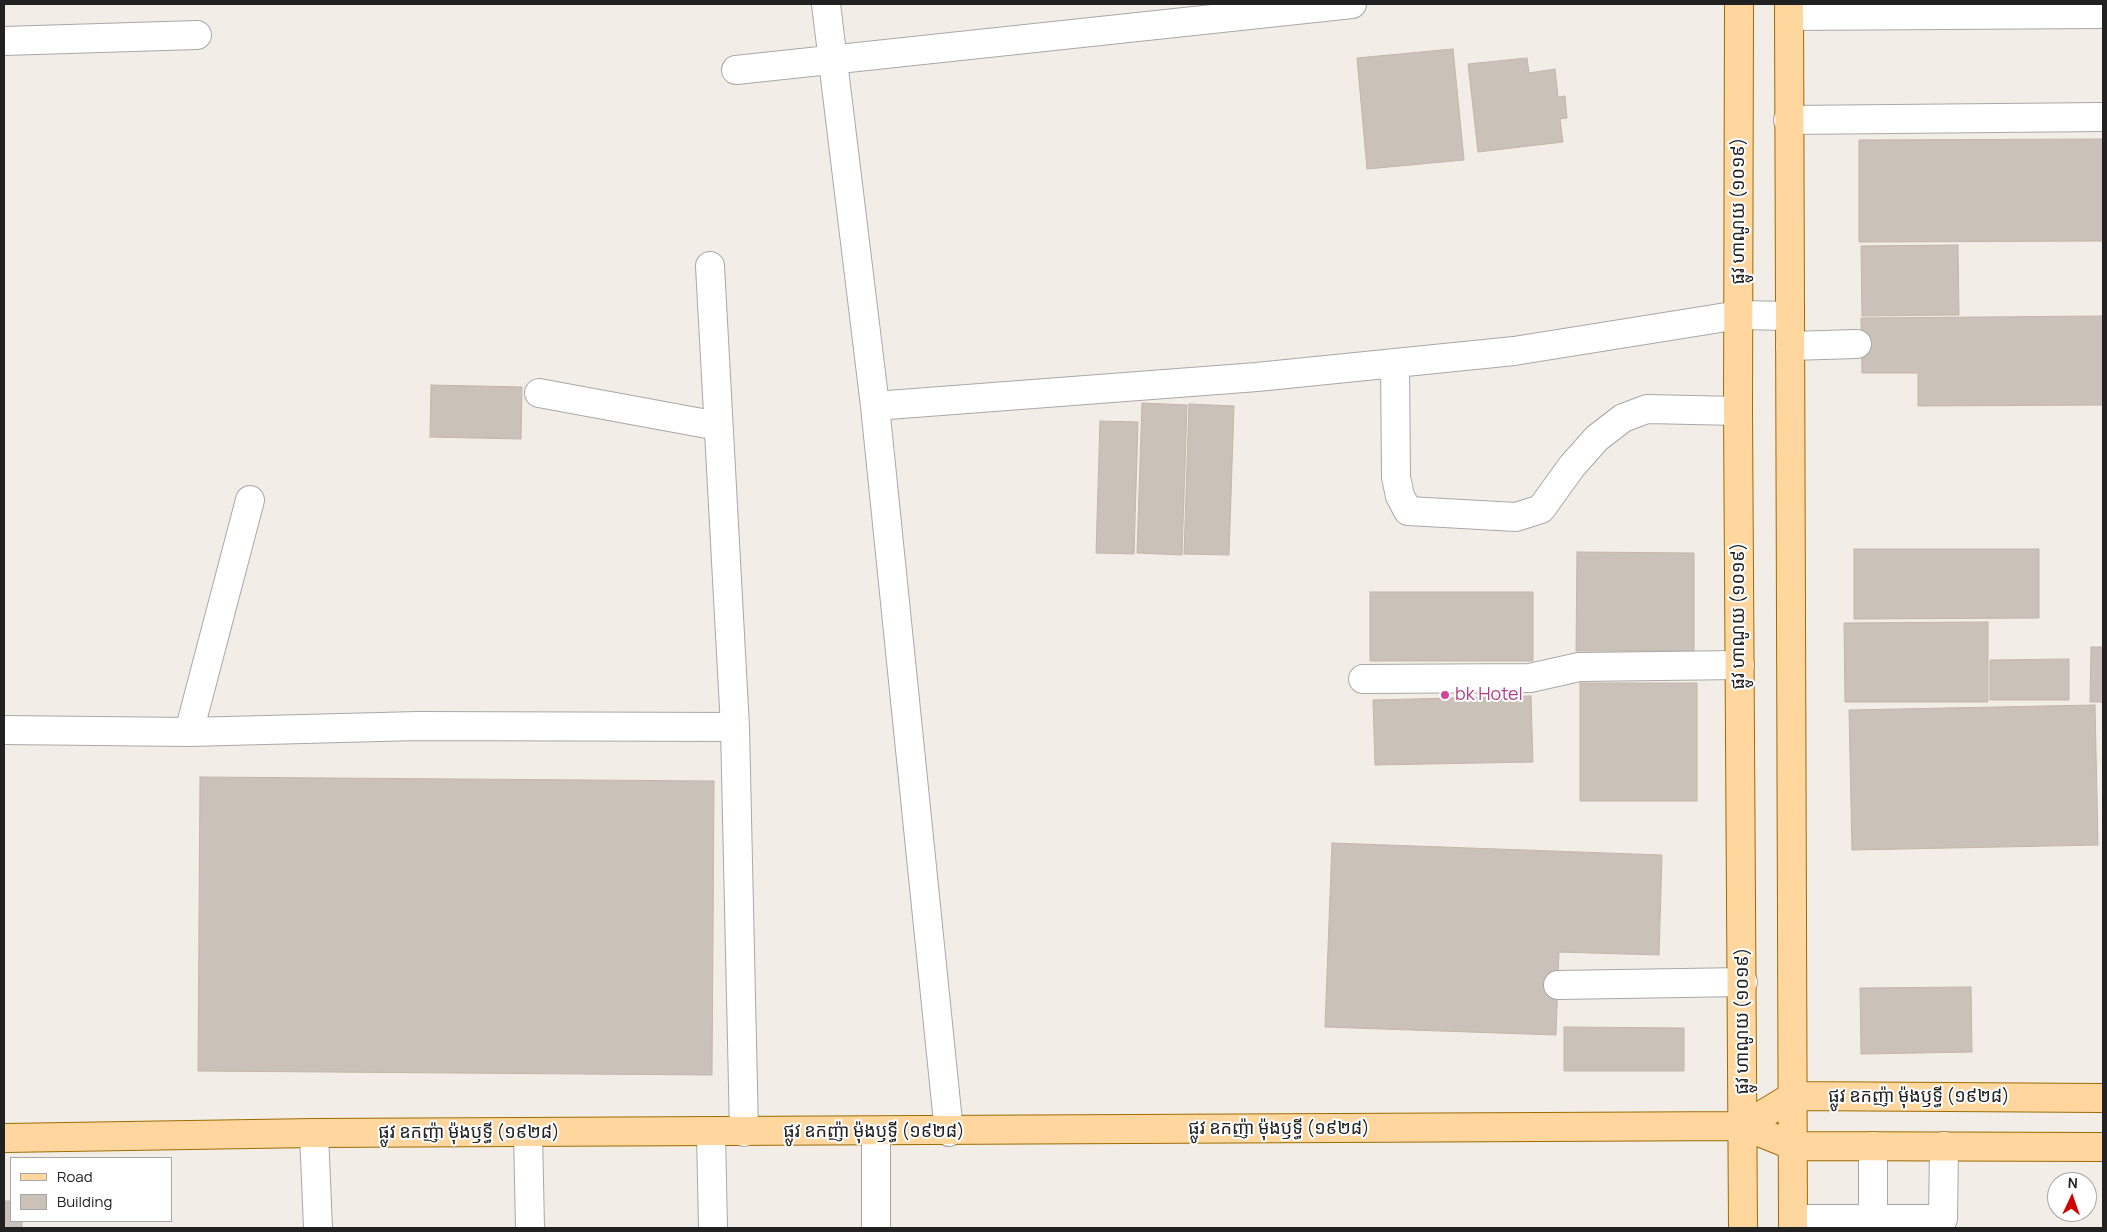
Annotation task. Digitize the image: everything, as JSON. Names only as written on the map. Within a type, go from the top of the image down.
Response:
[{"type":"main road","name":"ផ្លូវ ហាណូយ (១០១៩)","points":[[1740,4],[1740,315],[1738,411],[1744,1126],[1743,1228]]},
{"type":"main road","points":[[1789,10],[1793,1223]]},
{"type":"main road","points":[[1744,1126],[1793,1096]]},
{"type":"main road","name":"ផ្លូវ ឧកញ៉ា ម៉ុងឫទ្ធី (១៩២៨)","points":[[1793,1096],[2103,1098]]},
{"type":"main road","name":"ផ្លូវ ឧកញ៉ា ម៉ុងឫទ្ធី (១៩២៨)","points":[[4,1138],[314,1133],[949,1132],[1744,1126],[1794,1146],[2103,1147]]},
{"type":"street","points":[[826,4],[875,406],[949,1132]]},
{"type":"street","points":[[736,70],[1352,4]]},
{"type":"street","points":[[1789,10],[2103,14]]},
{"type":"street","points":[[4,41],[197,35]]},
{"type":"street","points":[[1788,120],[2103,118]]},
{"type":"street","points":[[710,266],[734,727],[744,1132]]},
{"type":"street","points":[[875,406],[1257,377],[1395,364],[1514,351],[1740,315],[1789,316]]},
{"type":"street","points":[[1790,346],[1857,344]]},
{"type":"street","points":[[1395,364],[1396,478],[1400,496],[1408,511],[1516,517],[1541,509],[1572,466],[1597,438],[1624,418],[1647,409],[1738,411]]},
{"type":"street","points":[[539,393],[718,426]]},
{"type":"street","points":[[189,732],[250,500]]},
{"type":"street","points":[[1363,679],[1530,678],[1579,667],[1740,665]]},
{"type":"street","points":[[4,730],[189,732],[418,726],[734,727]]},
{"type":"street","points":[[1558,985],[1743,982]]},
{"type":"street","points":[[876,1132],[876,1228]]},
{"type":"street","points":[[314,1133],[318,1228]]},
{"type":"street","points":[[528,1133],[530,1228]]},
{"type":"street","points":[[711,1133],[712,1228]]},
{"type":"street","points":[[1856,1222],[1873,1146]]},
{"type":"street","points":[[1793,1223],[1943,1219],[1944,1146]]},
{"type":"building","points":[[1453,49],[1464,160],[1367,169],[1357,58]]},
{"type":"building","points":[[1527,58],[1529,73],[1555,69],[1558,97],[1565,96],[1567,118],[1560,119],[1563,142],[1478,152],[1468,64]]},
{"type":"building","points":[[2103,139],[2103,241],[1859,242],[1859,140]]},
{"type":"building","points":[[1958,245],[1959,315],[1862,316],[1861,246]]},
{"type":"building","points":[[2103,316],[2103,405],[1918,406],[1918,373],[1862,373],[1861,318]]},
{"type":"building","points":[[431,385],[522,387],[521,439],[430,437]]},
{"type":"building","points":[[1142,403],[1187,405],[1182,555],[1137,553]]},
{"type":"building","points":[[1189,404],[1234,406],[1229,555],[1184,554]]},
{"type":"building","points":[[1100,421],[1138,422],[1134,554],[1096,553]]},
{"type":"building","points":[[1854,549],[2039,549],[2039,618],[1854,619]]},
{"type":"building","points":[[1577,552],[1694,553],[1694,651],[1576,651]]},
{"type":"building","points":[[1370,592],[1533,592],[1533,661],[1370,661]]},
{"type":"building","points":[[1988,622],[1988,702],[1845,702],[1844,623]]},
{"type":"building","points":[[2091,647],[2103,647],[2103,702],[2090,702]]},
{"type":"building","points":[[2069,659],[2069,700],[1990,700],[1990,660]]},
{"type":"building","points":[[1580,683],[1697,683],[1697,801],[1580,801]]},
{"type":"building","points":[[1531,696],[1533,762],[1375,765],[1373,700]]},
{"type":"building","points":[[2095,705],[2098,845],[1852,850],[1849,710]]},
{"type":"building","points":[[200,777],[714,781],[712,1075],[198,1071]]},
{"type":"building","points":[[1332,843],[1662,855],[1659,955],[1559,952],[1556,1035],[1325,1027]]},
{"type":"building","points":[[1971,987],[1972,1052],[1861,1054],[1860,988]]},
{"type":"building","points":[[1564,1027],[1684,1028],[1684,1071],[1564,1071]]},
{"type":"building","points":[[4,1201],[10,1201],[10,1222],[22,1222],[22,1228],[4,1228]]},
{"type":"place","name":"bk Hotel","points":[[1445,695]]}]
